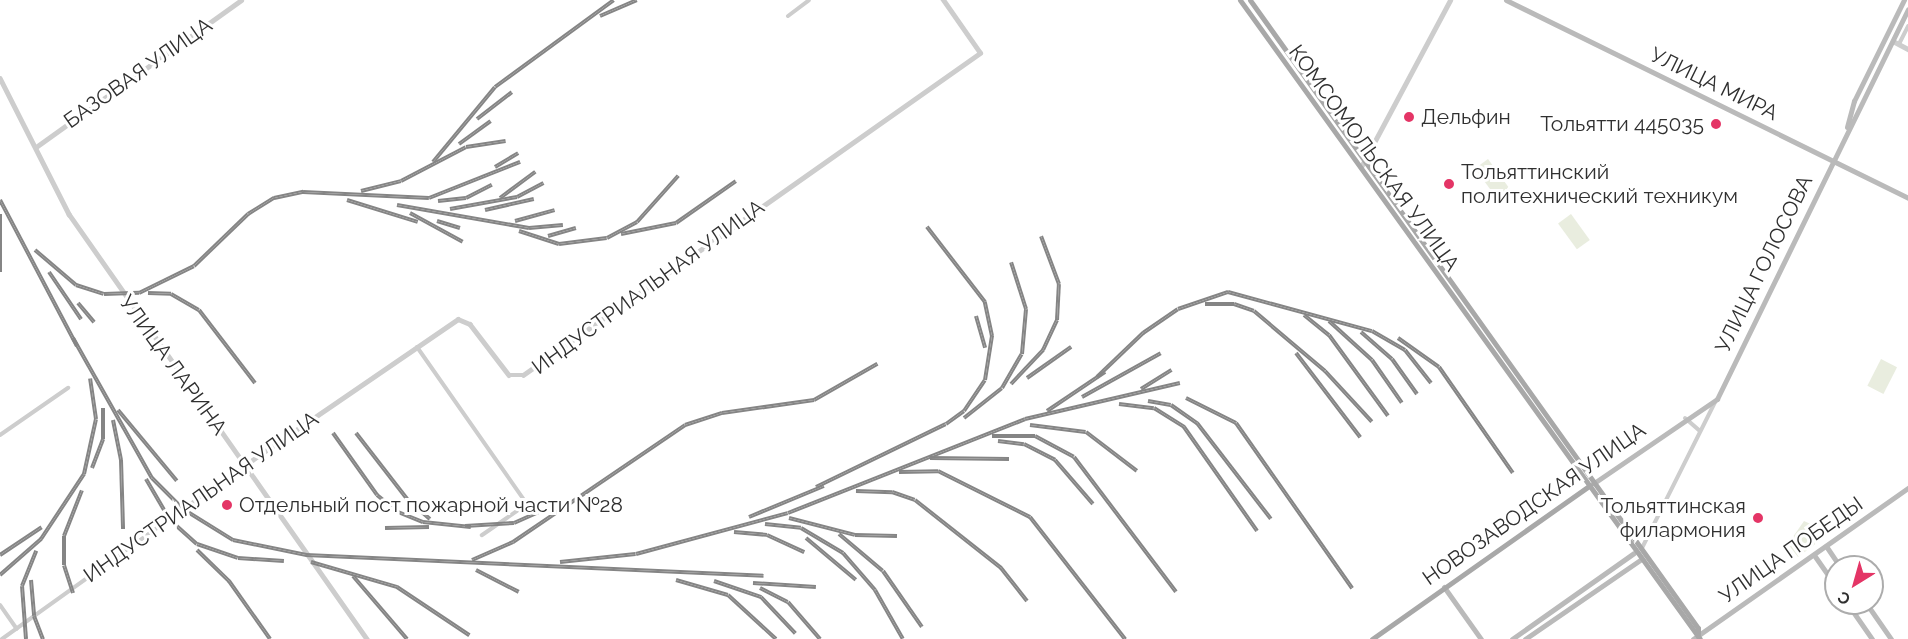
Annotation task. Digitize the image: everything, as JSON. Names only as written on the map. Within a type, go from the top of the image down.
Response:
[{"type":"main road","name":"КОМСОМОЛЬСКАЯ УЛИЦА","points":[[1240,0],[1362,167],[1587,487],[1697,638]]},
{"type":"main road","name":"КОМСОМОЛЬСКАЯ УЛИЦА","points":[[1251,0],[1698,628],[1697,638]]},
{"type":"main road","name":"УЛИЦА МИРА","points":[[1506,0],[1908,198]]},
{"type":"main road","name":"УЛИЦА ГОЛОСОВА","points":[[1841,145],[1854,101],[1905,4]]},
{"type":"main road","name":"УЛИЦА ГОЛОСОВА","points":[[1717,399],[1893,41],[1905,4]]},
{"type":"main road","points":[[1306,91],[1312,86]]},
{"type":"main road","points":[[1854,101],[1861,105]]},
{"type":"main road","points":[[1480,336],[1488,331]]},
{"type":"main road","points":[[1521,394],[1528,389]]},
{"type":"main road","name":"НОВОЗАВОДСКАЯ УЛИЦА","points":[[1372,639],[1685,418],[1717,399]]},
{"type":"main road","name":"УЛИЦА ПОБЕДЫ","points":[[1697,638],[1908,488]]},
{"type":"main road","points":[[1617,529],[1624,524]]},
{"type":"main road","points":[[1826,546],[1832,555]]},
{"type":"main road","points":[[1512,639],[1634,553]]},
{"type":"main road","points":[[1814,555],[1824,570]]},
{"type":"main road","points":[[1525,639],[1640,560]]},
{"type":"main road","points":[[1444,587],[1481,639]]},
{"type":"main road","points":[[1855,615],[1872,639]]},
{"type":"main road","points":[[1874,615],[1891,639]]},
{"type":"street","name":"БАЗОВАЯ УЛИЦА","points":[[36,147],[241,0]]},
{"type":"street","points":[[788,16],[809,0]]},
{"type":"street","name":"ИНДУСТРИАЛЬНАЯ УЛИЦА","points":[[2,639],[450,322],[465,320],[502,369],[523,375],[980,53],[943,0]]},
{"type":"street","points":[[1362,167],[1368,163],[1450,0]]},
{"type":"street","points":[[1899,44],[1908,26]]},
{"type":"street","points":[[1893,41],[1908,49]]},
{"type":"street","name":"УЛИЦА ЛАРИНА","points":[[0,78],[69,214],[367,639]]},
{"type":"street","points":[[416,346],[527,504],[482,535]]},
{"type":"street","points":[[0,435],[68,388]]},
{"type":"street","points":[[1642,548],[1717,399]]},
{"type":"street","points":[[1685,418],[1700,431]]},
{"type":"street","points":[[0,605],[17,629]]},
{"type":"shaded area","points":[[1488,159],[1511,191],[1498,200],[1475,168]]},
{"type":"shaded area","points":[[1571,214],[1590,240],[1577,249],[1558,223]]},
{"type":"shaded area","points":[[1881,359],[1897,367],[1883,394],[1867,386]]},
{"type":"shaded area","points":[[1804,521],[1830,533],[1798,557],[1788,544]]},
{"type":"railway","points":[[433,162],[495,87],[614,0]]},
{"type":"railway","points":[[600,16],[637,0]]},
{"type":"railway","points":[[477,119],[512,92]]},
{"type":"railway","points":[[459,144],[491,121]]},
{"type":"railway","points":[[361,191],[401,181],[466,147],[506,141]]},
{"type":"railway","points":[[495,167],[518,153]]},
{"type":"railway","points":[[35,250],[76,285],[104,294],[139,293],[194,266],[248,214],[274,198],[303,192],[429,198],[520,162]]},
{"type":"railway","points":[[500,198],[535,172]]},
{"type":"railway","points":[[519,231],[559,244],[607,238],[637,222],[678,176]]},
{"type":"railway","points":[[621,234],[676,223],[736,181]]},
{"type":"railway","points":[[450,209],[517,197],[543,183]]},
{"type":"railway","points":[[438,201],[466,198],[492,185]]},
{"type":"railway","points":[[485,210],[534,199]]},
{"type":"railway","points":[[0,200],[77,346]]},
{"type":"railway","points":[[347,200],[418,222]]},
{"type":"railway","points":[[397,205],[529,228],[563,225]]},
{"type":"railway","points":[[515,221],[555,210]]},
{"type":"railway","points":[[410,213],[463,242]]},
{"type":"railway","points":[[0,214],[0,272]]},
{"type":"railway","points":[[437,221],[460,228]]},
{"type":"railway","points":[[816,487],[946,424],[964,411],[985,380],[992,336],[985,302],[927,227]]},
{"type":"railway","points":[[548,236],[576,228]]},
{"type":"railway","points":[[1011,384],[1043,350],[1057,320],[1059,284],[1041,236]]},
{"type":"railway","points":[[964,418],[1002,388],[1022,354],[1026,309],[1011,262]]},
{"type":"railway","points":[[49,272],[81,319]]},
{"type":"railway","points":[[1097,377],[1143,333],[1178,309],[1228,292],[1372,331],[1405,350],[1431,383]]},
{"type":"railway","points":[[148,293],[171,294],[199,310],[255,383]]},
{"type":"railway","points":[[78,303],[94,322]]},
{"type":"railway","points":[[1205,304],[1234,304],[1254,311],[1325,371],[1372,422]]},
{"type":"railway","points":[[1304,315],[1329,335],[1388,416]]},
{"type":"railway","points":[[976,316],[985,348]]},
{"type":"railway","points":[[1329,321],[1372,360],[1402,403]]},
{"type":"railway","points":[[1361,332],[1392,359],[1417,394]]},
{"type":"railway","points":[[73,338],[152,478],[183,509],[233,540],[306,555],[764,576]]},
{"type":"railway","points":[[1398,338],[1439,367],[1513,473]]},
{"type":"railway","points":[[1027,378],[1071,347]]},
{"type":"railway","points":[[1082,397],[1161,353]]},
{"type":"railway","points":[[1296,353],[1360,437]]},
{"type":"railway","points":[[472,560],[513,542],[685,425],[722,413],[814,400],[877,364]]},
{"type":"railway","points":[[1141,389],[1172,370]]},
{"type":"railway","points":[[1047,411],[1105,372]]},
{"type":"railway","points":[[0,575],[41,539],[84,474],[96,419],[90,378]]},
{"type":"railway","points":[[560,562],[636,554],[788,513],[1025,419],[1180,383]]},
{"type":"railway","points":[[1186,398],[1236,423],[1352,588]]},
{"type":"railway","points":[[1148,401],[1171,405],[1197,423],[1271,519]]},
{"type":"railway","points":[[1119,404],[1154,408],[1184,427],[1257,531]]},
{"type":"railway","points":[[92,468],[103,439],[103,408]]},
{"type":"railway","points":[[118,410],[177,481]]},
{"type":"railway","points":[[113,420],[121,460],[123,529]]},
{"type":"railway","points":[[1030,425],[1086,432],[1137,471]]},
{"type":"railway","points":[[333,433],[377,495],[398,512],[423,522],[471,527]]},
{"type":"railway","points":[[356,433],[408,500],[430,519]]},
{"type":"railway","points":[[992,436],[1035,436],[1074,457],[1176,592]]},
{"type":"railway","points":[[998,441],[1024,444],[1055,460],[1093,504]]},
{"type":"railway","points":[[930,458],[1009,459]]},
{"type":"railway","points":[[899,472],[938,471],[1030,517],[1125,639]]},
{"type":"railway","points":[[146,479],[170,520],[197,544],[238,558],[284,561]]},
{"type":"railway","points":[[749,517],[824,486]]},
{"type":"railway","points":[[73,593],[64,565],[64,536],[82,490]]},
{"type":"railway","points":[[856,491],[892,492],[915,500],[1001,568],[1027,601]]},
{"type":"railway","points":[[465,526],[514,523],[548,508]]},
{"type":"railway","points":[[789,518],[855,535],[897,536]]},
{"type":"railway","points":[[765,524],[801,528],[843,553],[875,590],[903,639]]},
{"type":"railway","points":[[0,555],[42,527]]},
{"type":"railway","points":[[385,528],[429,527]]},
{"type":"railway","points":[[734,532],[767,535],[804,552]]},
{"type":"railway","points":[[839,534],[883,571],[922,627]]},
{"type":"railway","points":[[806,538],[856,580]]},
{"type":"railway","points":[[197,550],[229,581],[270,639]]},
{"type":"railway","points":[[26,639],[22,586],[36,551]]},
{"type":"railway","points":[[311,562],[397,587],[469,635]]},
{"type":"railway","points":[[476,570],[519,592]]},
{"type":"railway","points":[[353,576],[407,639]]},
{"type":"railway","points":[[31,580],[34,616],[43,639]]},
{"type":"railway","points":[[676,580],[728,595],[776,639]]},
{"type":"railway","points":[[714,581],[761,597],[795,633]]},
{"type":"railway","points":[[753,583],[816,587]]},
{"type":"railway","points":[[760,588],[788,602],[820,639]]},
{"type":"place","name":"Дельфин","points":[[1409,117]]},
{"type":"place","name":"Тольятти 445035","points":[[1716,124]]},
{"type":"place","name":"Тольяттинский политехнический техникум","points":[[1449,184]]},
{"type":"place","name":"Отдельный пост пожарной части №28","points":[[227,505]]},
{"type":"place","name":"Тольяттинская филармония","points":[[1758,518]]}]
